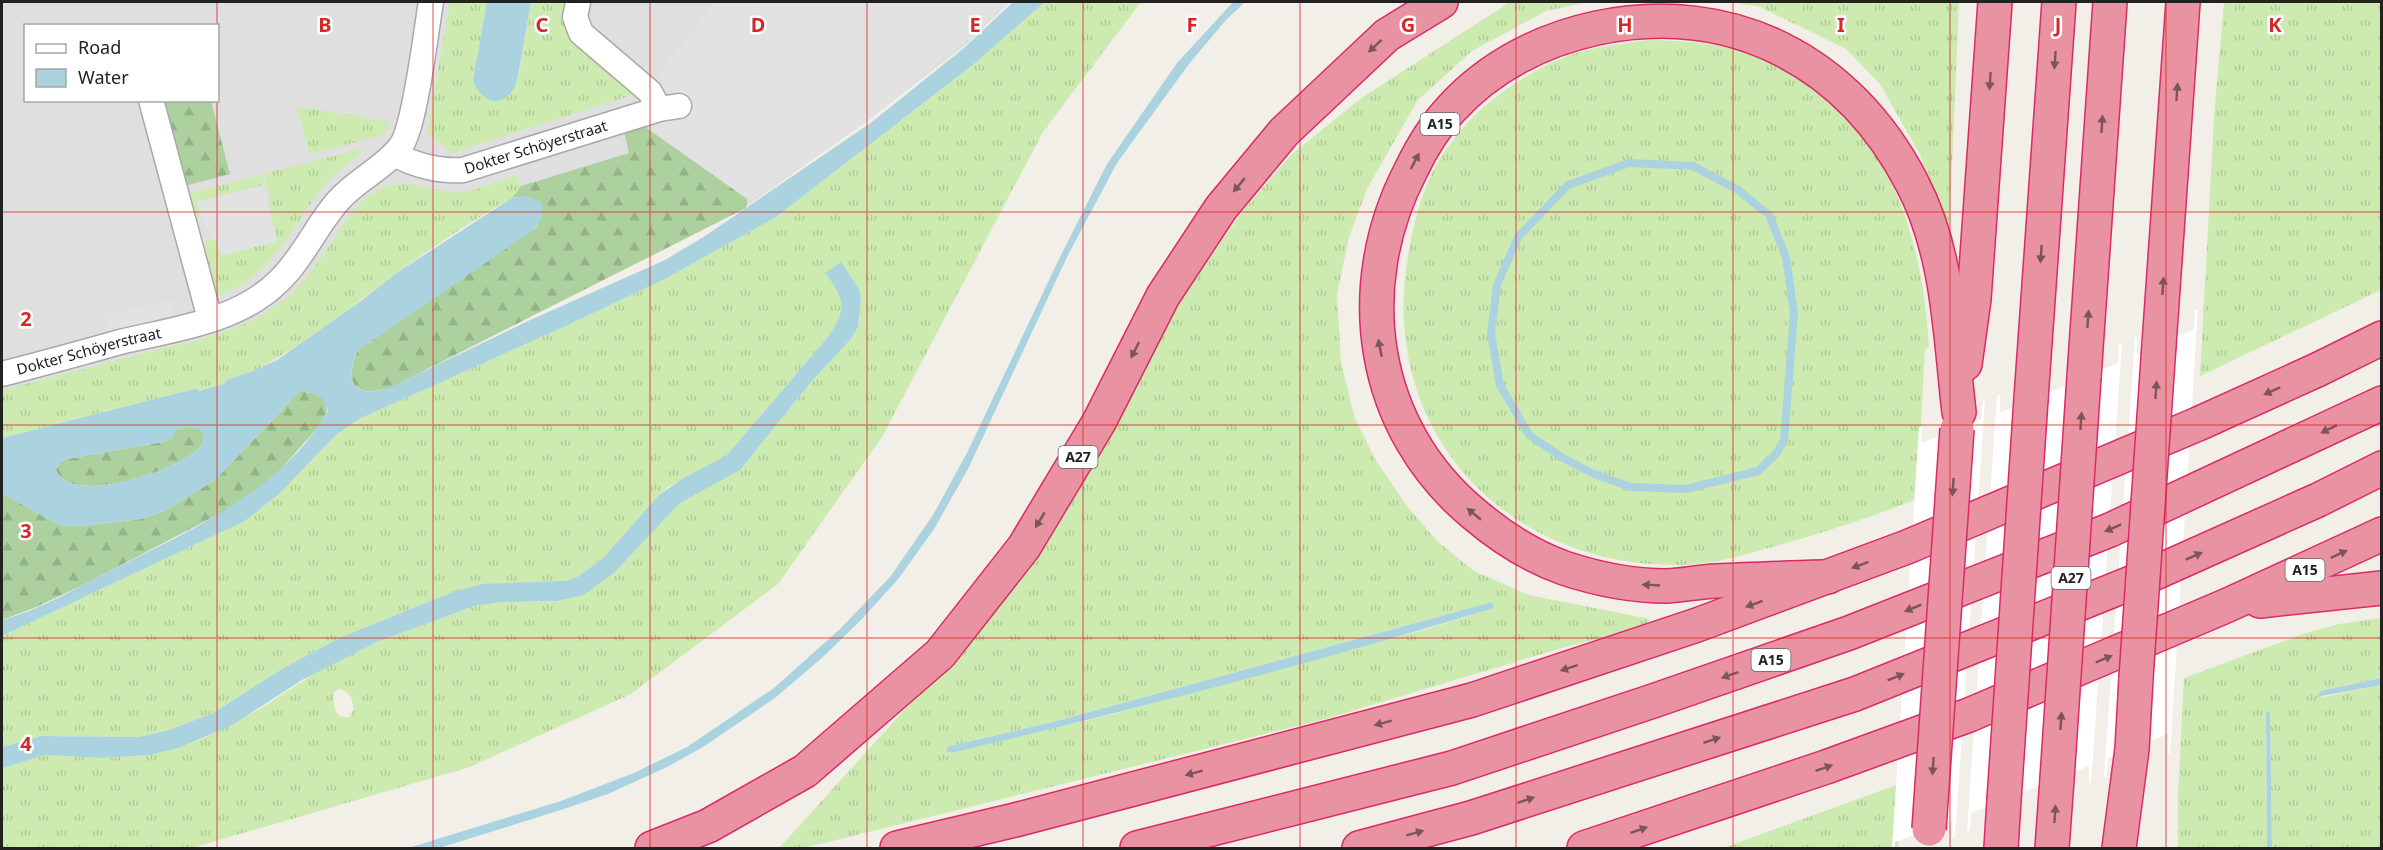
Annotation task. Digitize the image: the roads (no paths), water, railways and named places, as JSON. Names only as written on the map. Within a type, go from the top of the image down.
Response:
[{"type":"highway","name":"A27","points":[[652,849],[708,826],[805,771],[940,654],[1024,547],[1099,422],[1163,296],[1221,208],[1284,132],[1387,35],[1441,2]]},
{"type":"highway","points":[[1928,839],[1958,420],[1974,299],[1995,2]]},
{"type":"highway","points":[[2001,849],[2059,2]]},
{"type":"highway","name":"A27","points":[[2052,849],[2110,2]]},
{"type":"highway","points":[[2119,849],[2132,748],[2183,2]]},
{"type":"highway","name":"A15","points":[[1828,577],[1710,581],[1667,586],[1629,584],[1594,577],[1530,554],[1497,534],[1463,505],[1436,476],[1413,445],[1394,403],[1379,343],[1375,305],[1380,258],[1396,199],[1419,154],[1448,111],[1481,80],[1529,50],[1582,31],[1630,21],[1684,21],[1722,26],[1759,38],[1808,64],[1843,92],[1866,115],[1889,144],[1913,184],[1941,262],[1958,420]]},
{"type":"highway","name":"A15","points":[[897,849],[1472,700],[1697,625],[1907,547],[2198,424],[2382,338]]},
{"type":"highway","name":"A15","points":[[1137,849],[1452,768],[1849,633],[2110,530],[2382,404]]},
{"type":"highway","points":[[1359,849],[1471,819],[1856,694],[2146,577],[2318,500],[2382,468]]},
{"type":"highway","name":"A15","points":[[1584,849],[1826,767],[1969,715],[2228,605],[2382,534]]},
{"type":"highway","name":"A15","points":[[2228,605],[2382,588]]},
{"type":"highway","points":[[2132,748],[2140,849]]},
{"type":"street","name":"Dokter Schöyerstraat","points":[[2,374],[210,319],[245,306],[280,280],[306,248],[337,201],[402,145],[407,134],[431,2]]},
{"type":"street","name":"Dokter Schöyerstraat","points":[[394,154],[406,160],[450,171],[463,170],[669,108],[581,33],[575,16],[578,2]]},
{"type":"street","points":[[152,102],[210,319]]},
{"type":"water","points":[[487,2],[531,2],[517,80],[508,96],[496,101],[483,96],[473,81]]},
{"type":"water","points":[[1013,2],[1045,2],[974,64],[776,217],[665,279],[359,419],[335,436],[280,493],[245,521],[2,636],[2,620],[30,611],[171,541],[259,487],[285,465],[328,411],[322,398],[300,391],[215,480],[166,510],[141,519],[81,526],[59,525],[2,493],[2,438],[190,390],[198,389],[199,391],[224,384],[227,380],[277,360],[398,272],[512,198],[525,196],[541,202],[541,218],[532,231],[358,350],[352,371],[355,386],[367,391],[389,388],[528,321],[665,260],[705,236],[872,122],[964,48]],"holes":[[[188,427],[199,428],[204,438],[201,446],[173,465],[151,474],[127,481],[82,486],[66,481],[56,470],[59,463],[67,459],[162,442],[172,439],[175,430]]]},
{"type":"water","points":[[1233,2],[1245,2],[1226,20],[1189,64],[1117,163],[1068,255],[968,469],[934,529],[899,578],[862,619],[823,657],[775,698],[703,747],[667,767],[608,794],[561,810],[439,848],[408,848],[561,801],[634,773],[687,747],[774,688],[840,629],[890,577],[933,515],[968,451],[1107,164],[1177,63]]},
{"type":"water","points":[[841,262],[859,289],[861,301],[858,327],[850,340],[812,381],[740,470],[680,503],[614,573],[584,595],[558,601],[503,602],[474,606],[377,642],[302,680],[234,724],[179,748],[150,755],[103,758],[45,755],[2,768],[2,747],[41,736],[139,737],[172,729],[213,713],[282,669],[339,638],[453,592],[482,584],[565,581],[579,576],[604,557],[659,495],[682,479],[727,455],[827,338],[838,320],[841,306],[837,291],[825,273]]},
{"type":"water","points":[[1492,602],[1494,608],[1292,667],[1019,737],[951,753],[947,751],[950,746],[1053,722]]},
{"type":"water","points":[[2381,678],[2381,685],[2317,697],[2321,691]]},
{"type":"water","points":[[2266,711],[2270,715],[2272,848],[2267,848]]},
{"type":"waterway","points":[[1629,163],[1693,166],[1738,190],[1769,215],[1786,257],[1794,313],[1784,440],[1776,454],[1758,471],[1686,489],[1630,487],[1592,473],[1563,458],[1529,435],[1500,385],[1491,334],[1497,285],[1518,237],[1568,185],[1629,163]]}]
